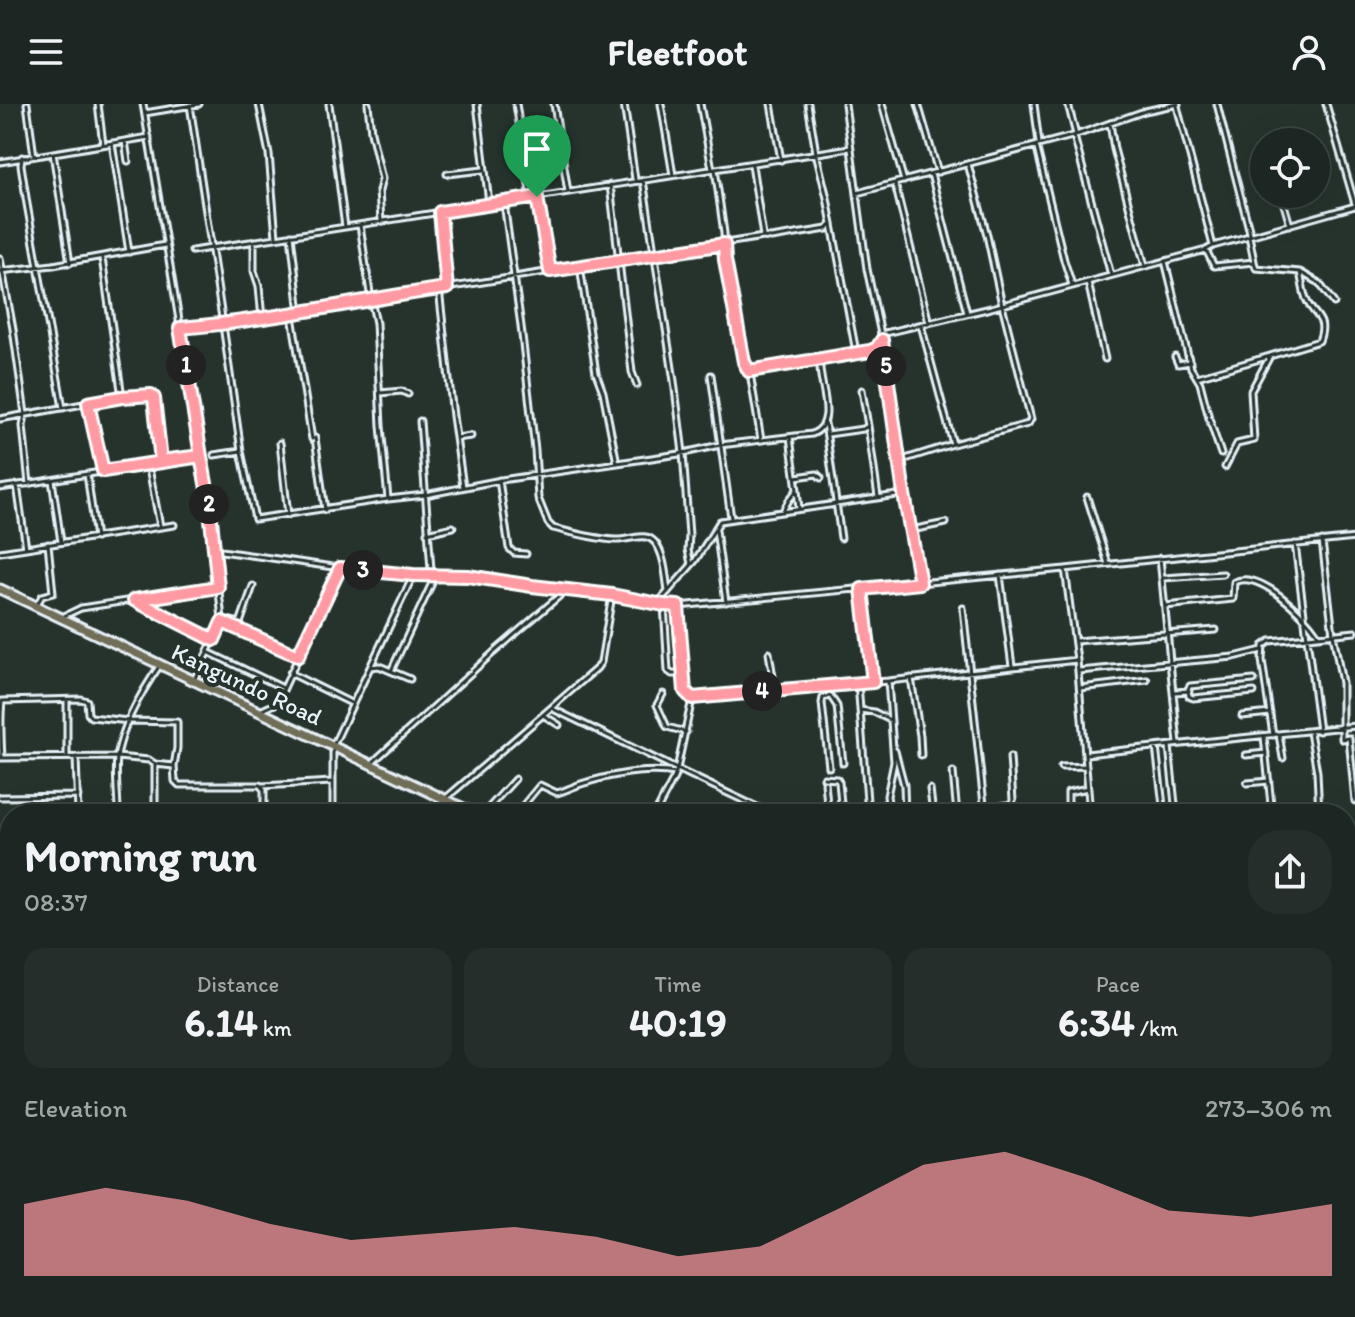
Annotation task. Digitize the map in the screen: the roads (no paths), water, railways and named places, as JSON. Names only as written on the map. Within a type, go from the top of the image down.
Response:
[{"type":"highway","name":"Kangundo Road","points":[[0,589],[452,804]]},
{"type":"street","points":[[27,104],[34,156]]},
{"type":"street","points":[[98,104],[103,145]]},
{"type":"street","points":[[143,104],[201,456],[222,620],[194,681]]},
{"type":"street","points":[[145,113],[199,104]]},
{"type":"street","points":[[259,104],[269,154],[276,237]]},
{"type":"street","points":[[329,104],[345,227]]},
{"type":"street","points":[[368,104],[373,144],[382,179],[379,191],[381,221]]},
{"type":"street","points":[[477,104],[489,205]]},
{"type":"street","points":[[516,104],[531,198]]},
{"type":"street","points":[[554,104],[568,192]]},
{"type":"street","points":[[624,104],[635,181]]},
{"type":"street","points":[[661,104],[673,175]]},
{"type":"street","points":[[700,104],[714,168],[725,260],[739,339],[749,371],[761,440]]},
{"type":"street","points":[[771,104],[781,160]]},
{"type":"street","points":[[808,104],[856,353]]},
{"type":"street","points":[[845,104],[867,269],[881,334],[920,583]]},
{"type":"street","points":[[882,104],[904,181]]},
{"type":"street","points":[[918,104],[938,172]]},
{"type":"street","points":[[1034,104],[1037,145],[1073,286]]},
{"type":"street","points":[[1068,104],[1111,275]]},
{"type":"street","points":[[1143,104],[1145,111]]},
{"type":"street","points":[[857,193],[1075,135],[1145,111],[1177,104],[1213,246]]},
{"type":"street","points":[[1217,104],[1256,268],[1300,272],[1319,283],[1334,303]]},
{"type":"street","points":[[881,334],[1206,250],[1355,205],[1326,104]]},
{"type":"street","points":[[190,105],[241,451],[255,519],[425,495],[499,480],[720,445],[790,437],[818,431],[825,422]]},
{"type":"street","points":[[1110,123],[1145,266]]},
{"type":"street","points":[[0,162],[149,137]]},
{"type":"street","points":[[125,141],[128,161]]},
{"type":"street","points":[[112,143],[129,252]]},
{"type":"street","points":[[192,251],[850,148]]},
{"type":"street","points":[[53,153],[70,263]]},
{"type":"street","points":[[22,157],[37,267],[63,408]]},
{"type":"street","points":[[899,461],[1031,421],[968,164]]},
{"type":"street","points":[[752,165],[763,237]]},
{"type":"street","points":[[447,174],[485,170]]},
{"type":"street","points":[[931,174],[967,314]]},
{"type":"street","points":[[643,180],[674,381],[683,453],[688,550],[692,566]]},
{"type":"street","points":[[895,184],[929,323]]},
{"type":"street","points":[[610,185],[632,372],[637,385]]},
{"type":"street","points":[[537,197],[550,271]]},
{"type":"street","points":[[504,203],[531,416],[538,498],[548,523],[576,534],[615,540],[643,537],[653,540],[662,555],[668,593]]},
{"type":"street","points":[[1285,208],[1290,225]]},
{"type":"street","points":[[440,212],[447,288]]},
{"type":"street","points":[[180,328],[291,315],[580,266],[827,229],[832,224]]},
{"type":"street","points":[[360,225],[376,323],[388,499]]},
{"type":"street","points":[[291,235],[300,313]]},
{"type":"street","points":[[254,241],[254,271],[259,286],[262,319]]},
{"type":"street","points":[[1,271],[70,263],[165,245]]},
{"type":"street","points":[[1206,250],[1214,266],[1254,262]]},
{"type":"street","points":[[101,257],[122,397]]},
{"type":"street","points":[[0,258],[25,414],[23,426],[29,484]]},
{"type":"street","points":[[1165,261],[1191,368],[1197,377],[1221,454]]},
{"type":"street","points":[[580,266],[596,373],[603,392],[617,463]]},
{"type":"street","points":[[1197,377],[1319,341],[1323,329],[1320,319],[1306,300],[1300,272]]},
{"type":"street","points":[[1088,282],[1105,359]]},
{"type":"street","points":[[439,289],[463,487]]},
{"type":"street","points":[[291,315],[325,510]]},
{"type":"street","points":[[921,325],[953,444]]},
{"type":"street","points":[[749,371],[874,350],[882,340]]},
{"type":"street","points":[[1225,467],[1237,444],[1254,440],[1251,391],[1270,356]]},
{"type":"street","points":[[1175,357],[1178,364],[1190,362]]},
{"type":"street","points":[[820,360],[841,538]]},
{"type":"street","points":[[711,375],[731,518]]},
{"type":"street","points":[[862,390],[878,498]]},
{"type":"street","points":[[380,393],[402,391],[408,394]]},
{"type":"street","points":[[0,419],[148,395],[154,397],[161,461]]},
{"type":"street","points":[[88,403],[103,471]]},
{"type":"street","points":[[391,671],[431,586],[420,421]]},
{"type":"street","points":[[828,434],[868,426]]},
{"type":"street","points":[[456,438],[471,436]]},
{"type":"street","points":[[790,437],[799,509]]},
{"type":"street","points":[[280,443],[288,515]]},
{"type":"street","points":[[214,455],[241,451]]},
{"type":"street","points":[[0,488],[201,456]]},
{"type":"street","points":[[148,463],[160,526]]},
{"type":"street","points":[[87,474],[96,538]]},
{"type":"street","points":[[796,477],[814,474],[821,478]]},
{"type":"street","points":[[52,480],[61,542]]},
{"type":"street","points":[[499,480],[509,548],[514,553],[526,554]]},
{"type":"street","points":[[17,485],[26,548]]},
{"type":"street","points":[[783,511],[797,490]]},
{"type":"street","points":[[657,604],[692,566],[720,521],[904,494]]},
{"type":"street","points":[[1087,497],[1108,564]]},
{"type":"street","points":[[911,530],[946,523]]},
{"type":"street","points":[[0,552],[174,525]]},
{"type":"street","points":[[427,533],[453,527]]},
{"type":"street","points":[[716,527],[726,602]]},
{"type":"street","points":[[215,550],[340,568],[479,577],[678,606],[1355,538]]},
{"type":"street","points":[[1322,541],[1342,683],[1342,739],[1349,738],[1355,801]]},
{"type":"street","points":[[36,606],[42,596],[53,593],[48,544]]},
{"type":"street","points":[[1295,544],[1319,731]]},
{"type":"street","points":[[1160,558],[1178,744]]},
{"type":"street","points":[[259,711],[274,705],[340,568]]},
{"type":"street","points":[[1065,569],[1080,688],[1089,804]]},
{"type":"street","points":[[1162,578],[1223,574]]},
{"type":"street","points":[[333,804],[333,746],[413,575]]},
{"type":"street","points":[[1000,575],[1012,666]]},
{"type":"street","points":[[1165,606],[1233,599],[1234,582],[1249,578],[1290,604],[1318,635]]},
{"type":"street","points":[[222,620],[241,622],[253,586]]},
{"type":"street","points":[[61,618],[81,608],[218,587]]},
{"type":"street","points":[[862,589],[873,682]]},
{"type":"street","points":[[370,765],[566,590]]},
{"type":"street","points":[[445,804],[445,799],[599,665],[612,595]]},
{"type":"street","points":[[134,600],[214,640]]},
{"type":"street","points":[[664,605],[668,671],[684,674]]},
{"type":"street","points":[[678,606],[685,691],[692,698]]},
{"type":"street","points":[[963,608],[984,804]]},
{"type":"street","points":[[222,620],[298,656]]},
{"type":"street","points":[[1075,641],[1216,630]]},
{"type":"street","points":[[1273,736],[1262,650],[1266,642],[1355,632]]},
{"type":"street","points":[[1078,671],[1238,657],[1262,650]]},
{"type":"street","points":[[208,652],[283,688]]},
{"type":"street","points":[[769,653],[775,690]]},
{"type":"street","points":[[692,698],[1077,660]]},
{"type":"street","points":[[118,804],[117,757],[129,721],[160,665]]},
{"type":"street","points":[[370,667],[376,666],[410,679]]},
{"type":"street","points":[[290,673],[353,704]]},
{"type":"street","points":[[911,678],[921,755]]},
{"type":"street","points":[[1080,688],[1147,680]]},
{"type":"street","points":[[1254,680],[1190,686],[1189,696],[1254,692]]},
{"type":"street","points":[[888,681],[894,762],[888,803]]},
{"type":"street","points":[[858,683],[867,804]]},
{"type":"street","points":[[828,685],[828,692],[837,706],[843,763]]},
{"type":"street","points":[[1174,692],[1189,691]]},
{"type":"street","points":[[663,694],[657,705],[667,727],[686,732]]},
{"type":"street","points":[[829,767],[822,703],[823,698],[830,696]]},
{"type":"street","points":[[660,804],[677,771],[692,698]]},
{"type":"street","points":[[174,766],[117,757],[1,758],[0,705],[2,701],[87,701],[91,717],[177,722],[174,766],[175,781],[179,785],[262,786],[332,782]]},
{"type":"street","points":[[67,701],[67,758]]},
{"type":"street","points":[[551,708],[750,804]]},
{"type":"street","points":[[860,710],[874,712],[891,721]]},
{"type":"street","points":[[1242,716],[1270,713]]},
{"type":"street","points":[[543,715],[559,725]]},
{"type":"street","points":[[1086,754],[1355,726]]},
{"type":"street","points":[[1310,732],[1319,804]]},
{"type":"street","points":[[1279,735],[1283,758]]},
{"type":"street","points":[[1264,737],[1271,804]]},
{"type":"street","points":[[1169,745],[1175,804]]},
{"type":"street","points":[[893,747],[904,785],[905,804]]},
{"type":"street","points":[[1156,747],[1163,804]]},
{"type":"street","points":[[1246,755],[1266,753]]},
{"type":"street","points":[[76,757],[78,804]]},
{"type":"street","points":[[1010,757],[1012,804]]},
{"type":"street","points":[[155,764],[155,804]]},
{"type":"street","points":[[1061,767],[1086,766]]},
{"type":"street","points":[[524,804],[540,785],[557,793],[626,774],[677,771]]},
{"type":"street","points":[[953,772],[956,804]]},
{"type":"street","points":[[824,778],[837,779],[841,804]]},
{"type":"street","points":[[492,804],[515,779]]},
{"type":"street","points":[[1247,783],[1269,781]]},
{"type":"street","points":[[825,783],[827,804]]},
{"type":"street","points":[[262,786],[264,804]]},
{"type":"street","points":[[1068,802],[1068,792],[1088,788]]},
{"type":"street","points":[[930,789],[932,804]]},
{"type":"street","points":[[0,797],[78,796]]},
{"type":"street","points":[[0,942],[0,995]]}]
